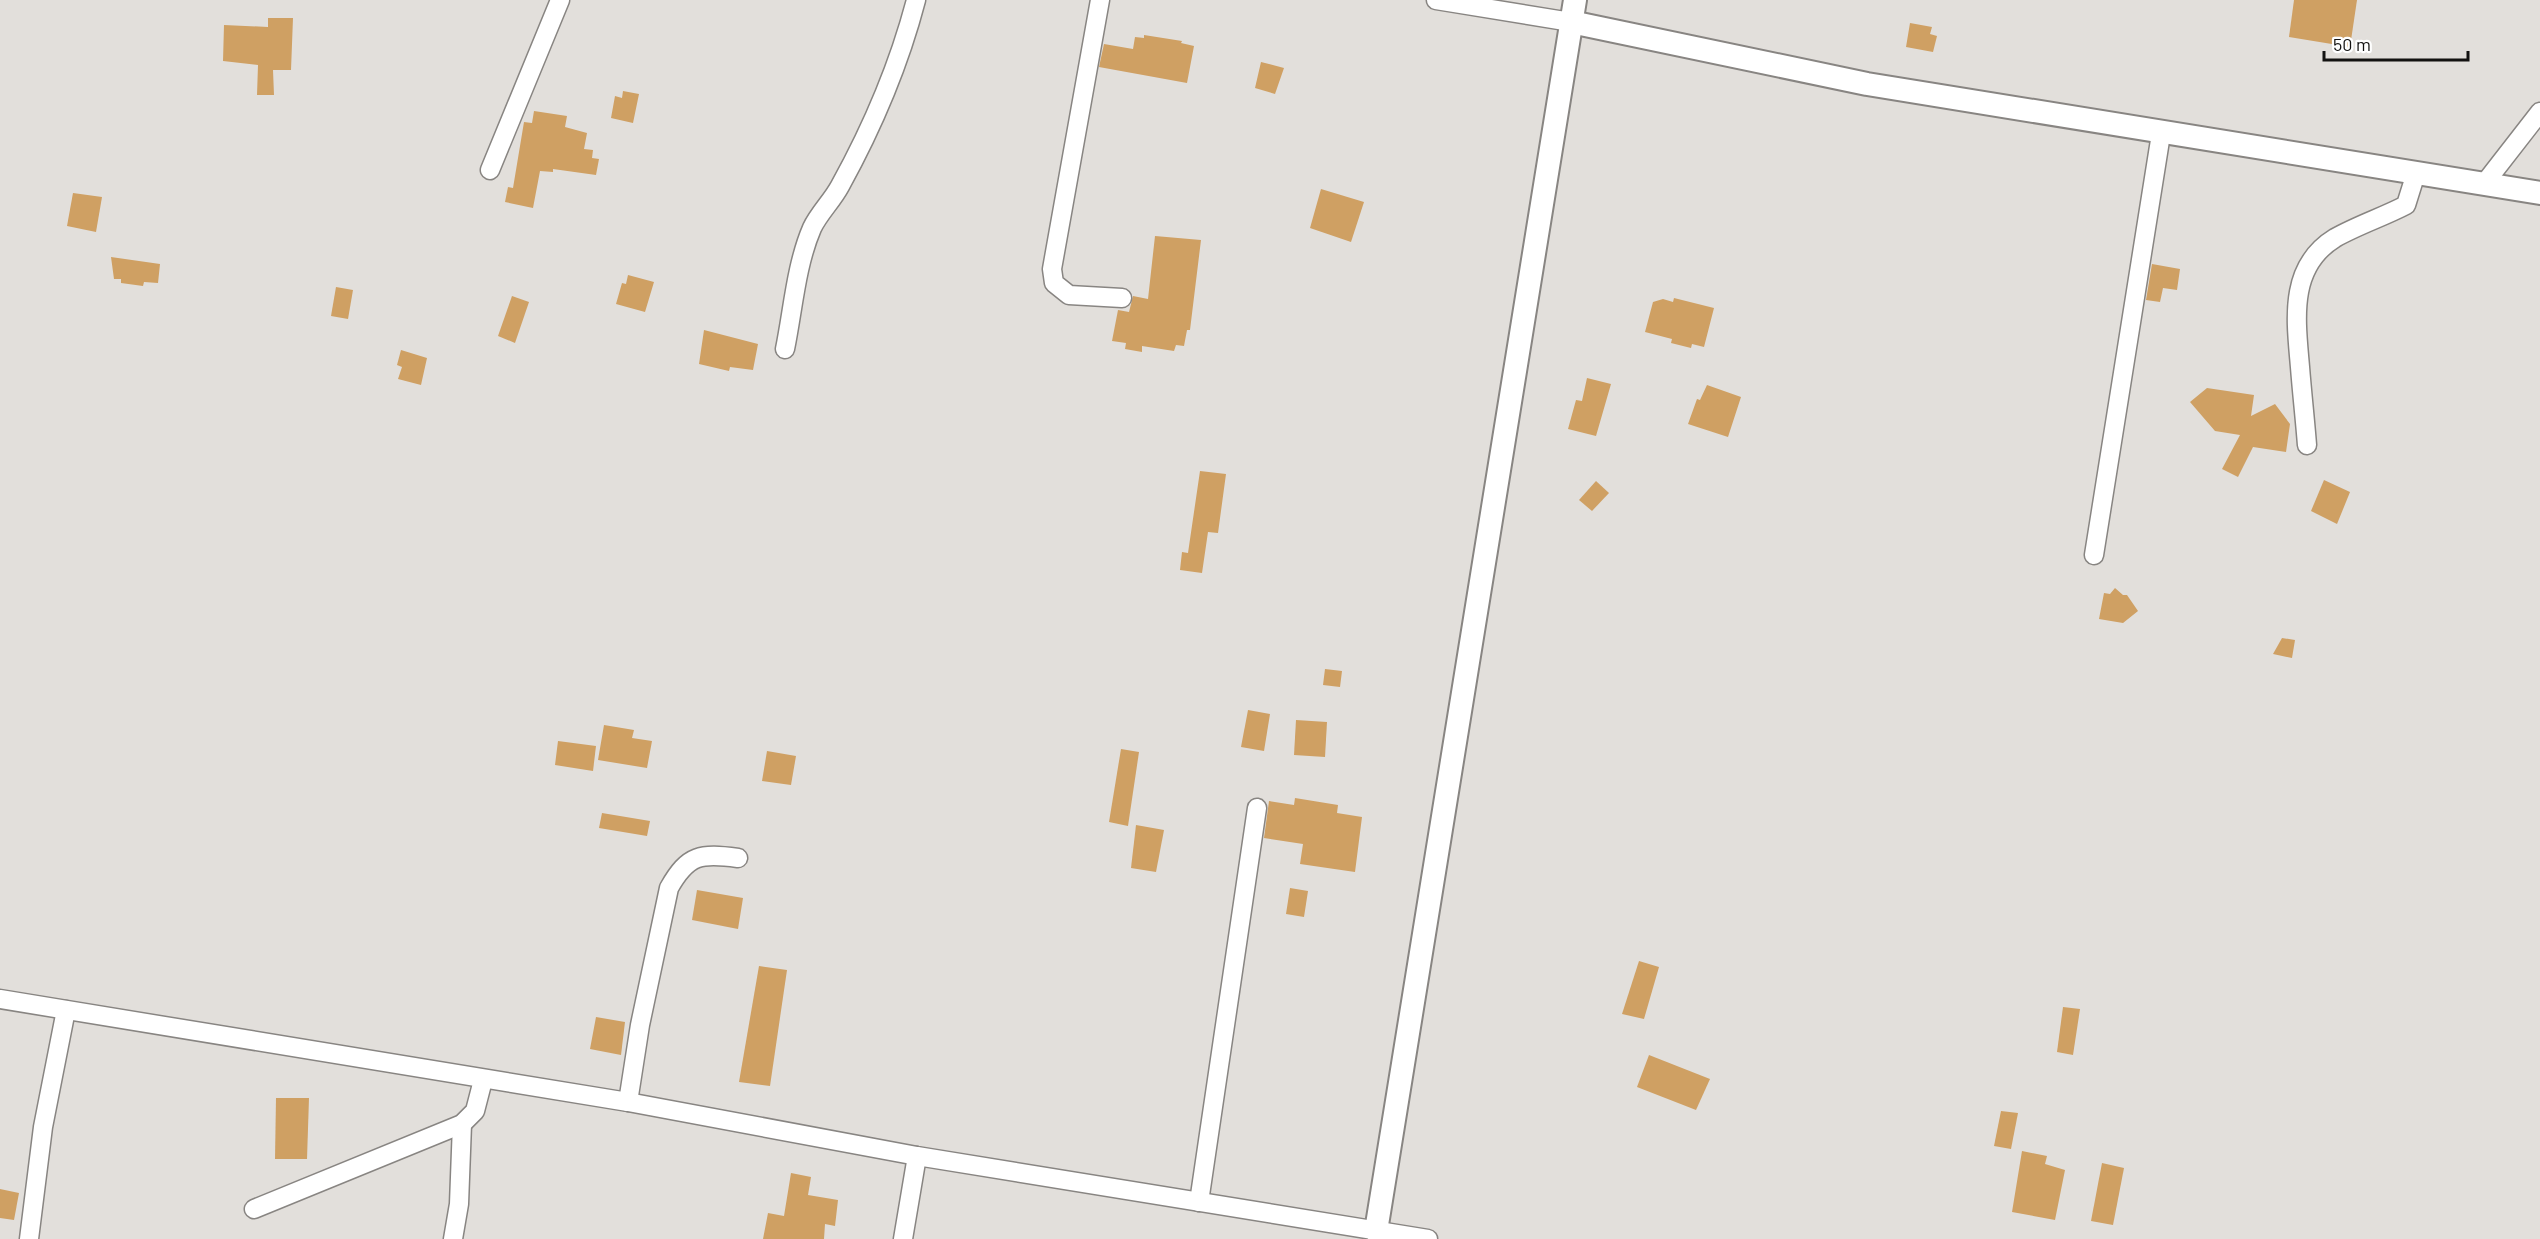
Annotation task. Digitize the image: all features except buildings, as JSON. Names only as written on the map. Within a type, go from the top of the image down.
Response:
[{"type":"street","points":[[490,170],[560,0]]},
{"type":"street","points":[[785,349],[805,249],[813,227],[839,188],[868,132],[904,45],[916,0]]},
{"type":"street","points":[[1100,0],[1052,269],[1054,283],[1069,295],[1122,298]]},
{"type":"street","points":[[1436,0],[1573,11],[1867,84],[2161,134],[2540,194]]},
{"type":"street","points":[[1376,1231],[1573,11]]},
{"type":"street","points":[[2484,184],[2540,112]]},
{"type":"street","points":[[2094,555],[2161,134]]},
{"type":"street","points":[[2307,445],[2295,314],[2304,273],[2317,253],[2335,239],[2406,204],[2416,173]]},
{"type":"street","points":[[1199,1202],[1257,808]]},
{"type":"street","points":[[628,1102],[640,1025],[669,888],[679,871],[691,860],[711,855],[738,858]]},
{"type":"street","points":[[0,999],[628,1102],[917,1156],[1428,1239]]},
{"type":"street","points":[[29,1239],[43,1127],[66,1010]]},
{"type":"street","points":[[254,1209],[462,1124],[475,1111],[483,1080]]},
{"type":"street","points":[[453,1239],[458,1213],[462,1124]]},
{"type":"street","points":[[903,1239],[917,1156]]}]
